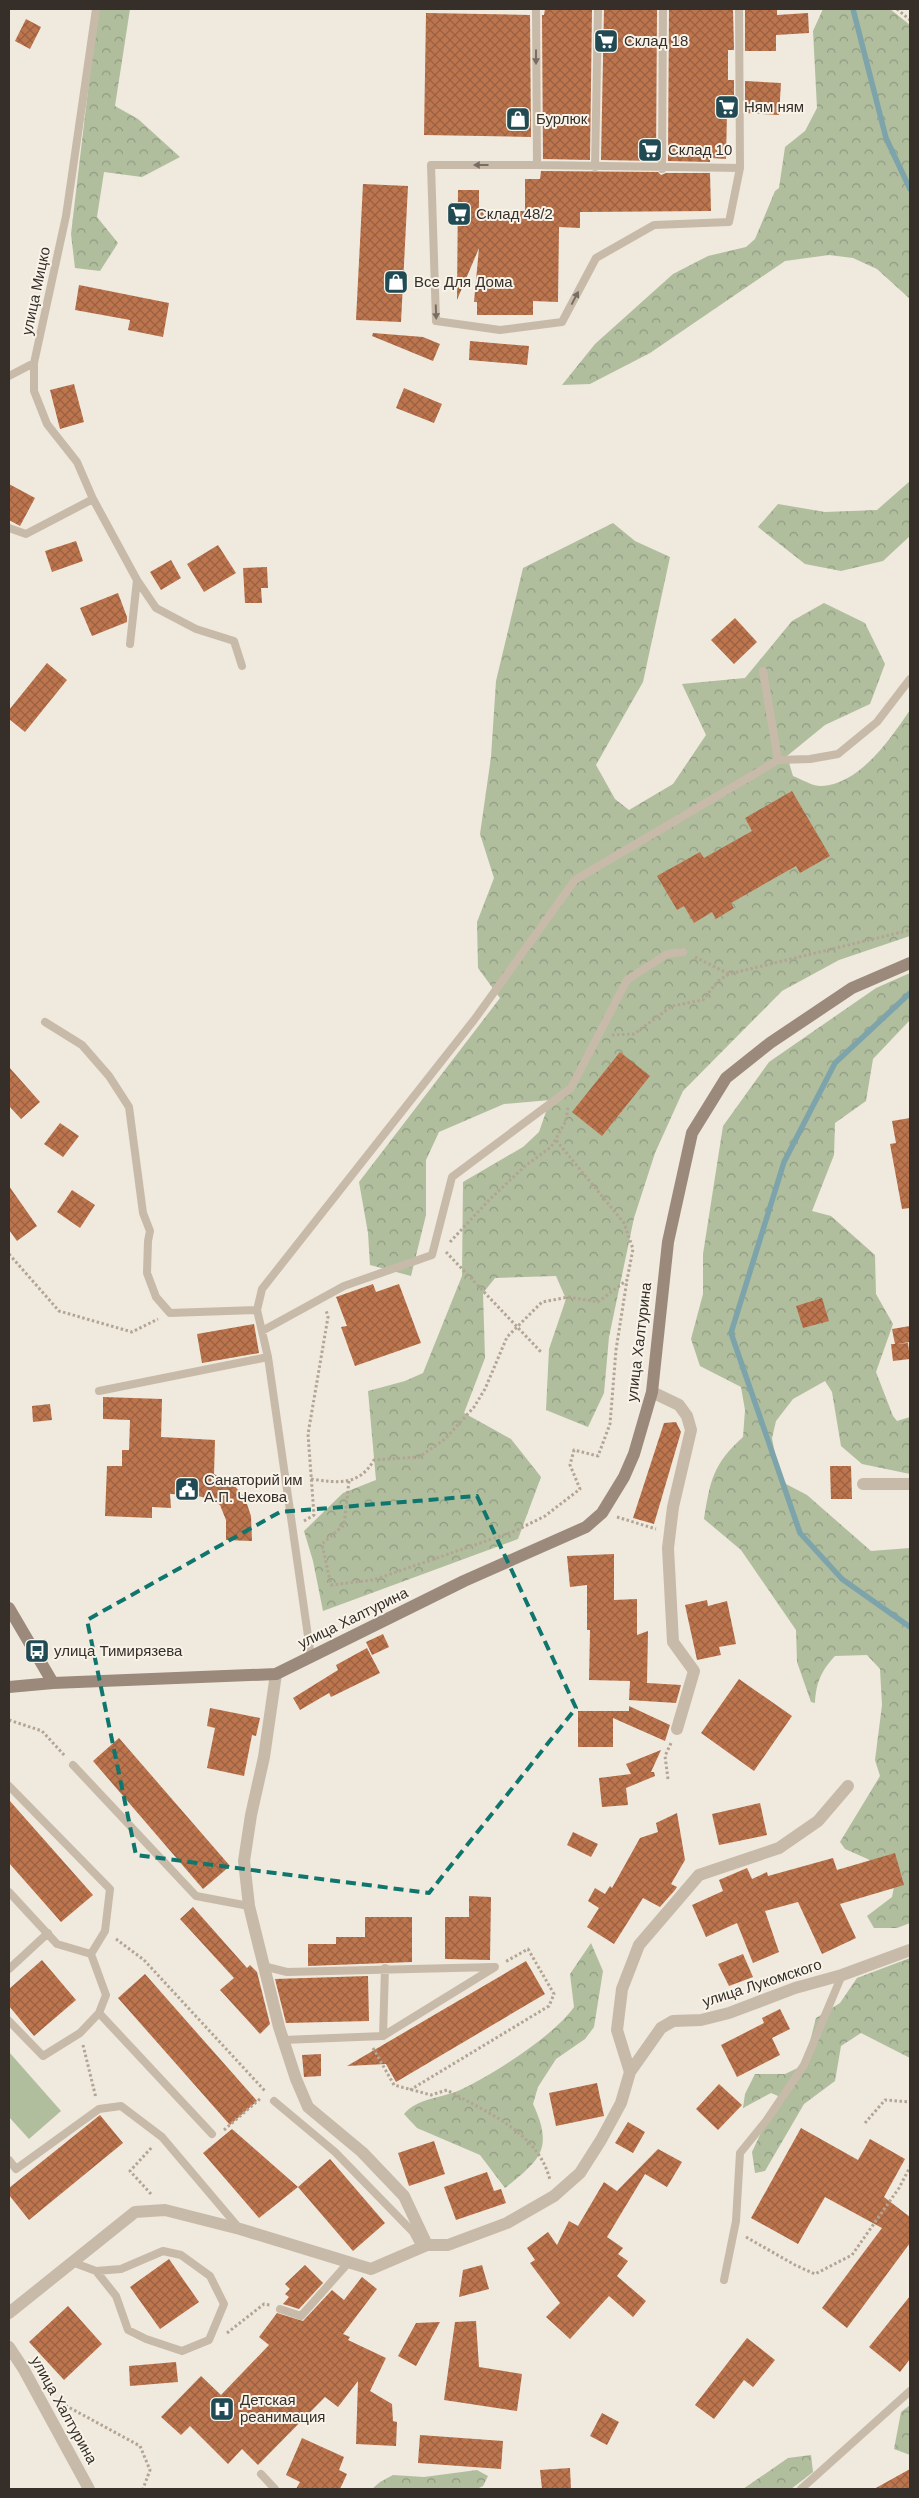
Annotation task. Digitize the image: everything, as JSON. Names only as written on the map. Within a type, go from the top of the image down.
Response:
[{"type":"street","name":"улица Халтурина","points":[[9,1688],[53,1683],[276,1674],[464,1581],[586,1527],[602,1513],[624,1477],[634,1454],[652,1392],[668,1242],[692,1133],[726,1078],[770,1043],[852,988],[910,963]]},
{"type":"street","points":[[652,1392],[679,1404],[687,1416],[691,1430],[668,1548],[673,1642],[694,1671],[677,1728]]},
{"type":"street","points":[[863,1484],[910,1484]]},
{"type":"street","points":[[9,1608],[53,1683]]},
{"type":"street","points":[[9,2313],[135,2212],[165,2210],[240,2230],[372,2270],[424,2246],[404,2196],[362,2152],[308,2107],[283,2040],[263,1966],[249,1906],[244,1861],[251,1815],[264,1757],[276,1674]]},
{"type":"street","points":[[630,2072],[617,2030],[622,1990],[639,1945],[699,1874],[779,1848],[818,1821],[848,1786]]},
{"type":"street","name":"улица Лукомского","points":[[424,2246],[448,2245],[508,2223],[554,2196],[580,2173],[621,2103],[630,2072],[661,2028],[673,2021],[701,2020],[730,2013],[795,1988],[842,1975],[910,1950]]},
{"type":"street","name":"улица Халтурина","points":[[9,2347],[23,2368],[89,2489]]},
{"type":"lane","name":"улица Мицко","points":[[96,9],[66,216],[34,363],[34,391],[47,424],[77,462],[92,499],[137,580],[156,608],[196,629],[234,641],[242,666]]},
{"type":"lane","points":[[536,9],[536,165]]},
{"type":"lane","points":[[595,167],[598,9]]},
{"type":"lane","points":[[662,169],[663,9]]},
{"type":"lane","points":[[739,9],[740,168],[729,222],[654,225],[596,258],[562,322],[500,330],[436,321],[431,165],[536,165],[662,169],[740,168]]},
{"type":"lane","points":[[9,376],[34,363]]},
{"type":"lane","points":[[9,528],[26,534],[92,499]]},
{"type":"lane","points":[[130,644],[137,580]]},
{"type":"lane","points":[[763,671],[778,760]]},
{"type":"lane","points":[[311,1657],[268,1357],[257,1310],[262,1289],[474,1020],[575,880],[778,760],[810,760],[838,754],[877,722],[910,678]]},
{"type":"lane","points":[[262,1331],[344,1286],[432,1255],[452,1177],[571,1088],[627,980],[667,954],[683,952]]},
{"type":"lane","points":[[45,1022],[82,1045],[109,1076],[129,1107],[143,1213],[150,1231],[147,1273],[156,1297],[170,1313],[257,1310]]},
{"type":"lane","points":[[99,1391],[268,1357]]},
{"type":"lane","points":[[73,1765],[196,1896],[249,1906]]},
{"type":"lane","points":[[9,1786],[110,1888],[106,1931],[90,1954]]},
{"type":"lane","points":[[9,1892],[57,1944],[90,1954]]},
{"type":"lane","points":[[9,1969],[48,1933]]},
{"type":"lane","points":[[9,2020],[43,2056],[80,2032],[99,2013],[106,1994],[90,1954]]},
{"type":"lane","points":[[263,1966],[287,1972],[384,1968],[495,1967]]},
{"type":"lane","points":[[283,2040],[383,2036],[495,1967]]},
{"type":"lane","points":[[383,2036],[384,1968]]},
{"type":"lane","points":[[724,2280],[734,2230],[740,2153],[766,2121],[804,2066],[842,1975]]},
{"type":"lane","points":[[99,2013],[212,2134]]},
{"type":"lane","points":[[274,2101],[335,2152],[413,2232],[424,2246]]},
{"type":"lane","points":[[9,2160],[16,2169],[98,2108],[121,2106],[162,2137],[240,2230]]},
{"type":"lane","points":[[72,2262],[96,2271],[121,2269],[163,2251],[181,2256],[210,2276],[224,2304],[209,2340],[182,2351],[146,2339],[128,2330],[116,2296],[96,2271]]},
{"type":"lane","points":[[280,2309],[301,2316],[349,2262]]},
{"type":"lane","points":[[801,2489],[910,2391]]},
{"type":"lane","points":[[261,2474],[275,2489]]},
{"type":"path","points":[[897,9],[910,20]]},
{"type":"path","points":[[599,1035],[634,1034],[672,1006],[704,1000],[718,981],[729,974],[910,930]]},
{"type":"path","points":[[683,952],[729,974]]},
{"type":"path","points":[[542,1352],[444,1250],[489,1200],[525,1166],[551,1146],[566,1121],[571,1088]]},
{"type":"path","points":[[349,1481],[344,1525],[322,1544],[330,1585],[373,1580],[515,1530],[545,1516],[580,1489],[570,1465],[574,1450],[598,1456],[610,1424],[616,1350],[633,1249],[624,1223],[555,1140]]},
{"type":"path","points":[[9,1254],[59,1311],[132,1332],[170,1313]]},
{"type":"path","points":[[311,1479],[349,1481],[367,1472],[374,1460],[419,1456],[445,1438],[474,1407],[485,1389],[507,1337],[542,1302],[569,1297],[598,1302],[627,1280]]},
{"type":"path","points":[[293,1528],[314,1514],[308,1434],[328,1317],[324,1297]]},
{"type":"path","points":[[602,1513],[670,1532]]},
{"type":"path","points":[[9,1720],[42,1732],[73,1765]]},
{"type":"path","points":[[668,1779],[665,1756],[677,1728]]},
{"type":"path","points":[[106,1931],[144,1960],[266,2092],[228,2129],[212,2134]]},
{"type":"path","points":[[410,2090],[549,2006],[554,1994],[528,1949],[495,1967]]},
{"type":"path","points":[[80,2032],[98,2108]]},
{"type":"path","points":[[368,2036],[394,2085],[431,2096],[447,2090],[512,2127],[532,2144],[548,2171],[554,2196]]},
{"type":"path","points":[[865,2123],[885,2100],[910,2102]]},
{"type":"path","points":[[162,2137],[130,2171],[165,2210]]},
{"type":"path","points":[[734,2230],[795,2265],[815,2274],[852,2255],[898,2188],[910,2167]]},
{"type":"path","points":[[209,2340],[217,2341],[264,2304],[280,2309]]},
{"type":"path","points":[[59,2402],[140,2446],[150,2470],[143,2489]]},
{"type":"highlighted area","points":[[477,1496],[576,1708],[429,1893],[136,1855],[87,1620],[280,1512]]},
{"type":"green space","points":[[100,9],[130,9],[115,106],[138,119],[180,157],[142,177],[104,172],[97,217],[118,243],[100,271],[75,268],[71,234],[97,14]]},
{"type":"green space","points":[[823,9],[890,9],[910,25],[910,299],[877,269],[853,258],[829,255],[785,261],[650,353],[590,384],[562,385],[595,344],[673,274],[708,256],[746,247],[755,239],[775,191],[779,188],[785,147],[805,131],[817,108],[813,31]]},
{"type":"green space","points":[[910,481],[910,536],[883,561],[841,571],[805,564],[758,527],[778,504],[825,512],[877,510]]},
{"type":"green space","points":[[613,523],[635,541],[670,557],[643,682],[596,765],[615,799],[629,810],[673,784],[706,735],[682,684],[745,678],[792,621],[824,603],[865,623],[885,664],[870,704],[825,725],[787,756],[793,776],[819,786],[836,783],[849,777],[873,758],[910,710],[910,936],[839,960],[782,991],[683,1091],[655,1153],[634,1218],[609,1337],[604,1393],[588,1427],[546,1410],[549,1349],[566,1299],[556,1276],[495,1278],[483,1293],[485,1358],[464,1413],[511,1439],[541,1477],[518,1539],[323,1611],[313,1561],[304,1531],[343,1493],[376,1480],[368,1391],[405,1381],[423,1373],[462,1276],[463,1182],[523,1147],[539,1132],[550,1100],[504,1104],[439,1132],[426,1160],[426,1215],[411,1276],[370,1265],[368,1233],[359,1182],[500,998],[478,968],[477,922],[494,878],[480,834],[491,757],[496,681],[523,568]]},
{"type":"green space","points":[[910,973],[910,1020],[873,1059],[866,1101],[835,1123],[834,1155],[812,1211],[831,1216],[875,1255],[876,1294],[893,1324],[876,1372],[893,1416],[897,1421],[910,1417],[910,1474],[862,1464],[841,1446],[832,1392],[825,1381],[793,1399],[776,1421],[772,1438],[778,1470],[786,1484],[807,1495],[871,1551],[910,1548],[910,1923],[897,1928],[874,1928],[867,1916],[892,1897],[897,1872],[845,1849],[840,1842],[880,1776],[875,1760],[882,1705],[880,1669],[867,1655],[835,1656],[820,1678],[815,1703],[811,1702],[797,1662],[796,1630],[741,1550],[704,1519],[708,1494],[714,1474],[725,1456],[743,1437],[745,1410],[741,1387],[700,1366],[691,1339],[703,1294],[703,1254],[723,1126],[769,1062],[876,988]]},
{"type":"green space","points":[[591,1943],[603,1971],[594,2027],[585,2039],[556,2059],[538,2087],[533,2104],[539,2119],[543,2143],[535,2161],[505,2188],[480,2155],[417,2128],[404,2114],[423,2101],[453,2093],[488,2075],[522,2054],[552,2030],[574,2007],[570,1974]]},
{"type":"green space","points":[[910,1958],[910,2058],[861,2033],[841,2046],[835,2081],[804,2104],[765,2171],[755,2173],[752,2152],[778,2096],[771,2093],[743,2108],[745,2094],[755,2074],[785,2074],[804,2065],[816,2018],[840,2003],[857,1978]]},
{"type":"green space","points":[[9,2052],[61,2111],[29,2139],[9,2117]]},
{"type":"green space","points":[[910,2405],[910,2455],[894,2449],[901,2412]]},
{"type":"green space","points":[[811,2455],[813,2472],[791,2489],[743,2489],[788,2458]]},
{"type":"green space","points":[[477,2470],[488,2476],[483,2486],[477,2489],[372,2489],[393,2475],[424,2477]]},
{"type":"building","points":[[545,9],[592,9],[590,160],[543,159],[542,15],[544,15]]},
{"type":"building","points":[[604,9],[657,9],[656,161],[601,160]]},
{"type":"building","points":[[669,9],[733,9],[734,50],[728,50],[728,80],[734,80],[734,112],[727,112],[726,159],[710,158],[710,162],[668,161]]},
{"type":"building","points":[[745,9],[777,9],[777,15],[808,13],[809,33],[776,35],[776,51],[745,51]]},
{"type":"building","points":[[426,13],[530,15],[531,137],[424,135]]},
{"type":"building","points":[[26,19],[41,27],[30,49],[15,41]]},
{"type":"building","points":[[745,81],[781,83],[779,115],[745,113]]},
{"type":"building","points":[[541,171],[658,172],[661,175],[666,173],[710,173],[711,211],[580,212],[580,228],[559,227],[558,302],[533,301],[533,315],[477,315],[477,302],[474,302],[479,248],[457,300],[458,190],[479,190],[479,211],[525,211],[525,179],[540,179]]},
{"type":"building","points":[[363,184],[408,186],[401,322],[356,320]]},
{"type":"building","points":[[79,285],[169,303],[163,337],[128,330],[130,320],[75,310]]},
{"type":"building","points":[[373,333],[423,337],[440,344],[433,361],[372,336]]},
{"type":"building","points":[[470,341],[529,346],[527,365],[469,360]]},
{"type":"building","points":[[74,384],[84,422],[60,429],[50,390]]},
{"type":"building","points":[[404,388],[442,404],[434,423],[396,408]]},
{"type":"building","points":[[9,484],[35,498],[20,526],[9,520]]},
{"type":"building","points":[[76,541],[83,561],[52,572],[45,551]]},
{"type":"building","points":[[218,545],[236,573],[204,592],[187,564]]},
{"type":"building","points":[[171,560],[181,578],[161,590],[150,572]]},
{"type":"building","points":[[267,567],[268,588],[261,588],[262,603],[245,603],[243,568]]},
{"type":"building","points":[[118,593],[127,622],[92,636],[80,608]]},
{"type":"building","points":[[735,618],[757,642],[734,664],[711,640]]},
{"type":"building","points":[[47,663],[67,680],[25,732],[9,719],[9,710]]},
{"type":"building","points":[[792,791],[830,856],[800,873],[796,866],[731,903],[734,908],[716,919],[712,912],[694,923],[684,906],[677,910],[657,876],[700,852],[704,858],[752,831],[745,818]]},
{"type":"building","points":[[620,1052],[650,1076],[602,1136],[572,1112]]},
{"type":"building","points":[[9,1067],[40,1102],[21,1119],[9,1106]]},
{"type":"building","points":[[910,1118],[910,1208],[902,1209],[890,1144],[896,1143],[892,1121]]},
{"type":"building","points":[[60,1123],[79,1136],[63,1157],[44,1144]]},
{"type":"building","points":[[9,1186],[37,1226],[17,1241],[9,1230]]},
{"type":"building","points":[[72,1190],[95,1205],[80,1228],[57,1212]]},
{"type":"building","points":[[373,1284],[376,1292],[399,1284],[421,1343],[355,1366],[341,1327],[347,1326],[336,1297]]},
{"type":"building","points":[[822,1298],[829,1321],[803,1328],[796,1306]]},
{"type":"building","points":[[254,1324],[259,1353],[202,1363],[197,1334]]},
{"type":"building","points":[[910,1326],[910,1342],[897,1344],[908,1343],[910,1359],[893,1361],[891,1344],[895,1344],[892,1329]]},
{"type":"building","points":[[103,1397],[162,1399],[161,1437],[215,1440],[214,1474],[233,1484],[245,1498],[251,1516],[252,1541],[226,1540],[226,1520],[220,1505],[210,1499],[194,1495],[170,1494],[171,1508],[152,1507],[152,1518],[105,1516],[107,1466],[122,1466],[122,1450],[129,1450],[130,1420],[103,1419]]},
{"type":"building","points":[[50,1404],[52,1420],[33,1422],[32,1406]]},
{"type":"building","points":[[676,1422],[681,1432],[654,1524],[633,1518],[664,1423]]},
{"type":"building","points":[[830,1466],[851,1466],[852,1499],[831,1499]]},
{"type":"building","points":[[614,1554],[614,1600],[637,1599],[637,1635],[648,1631],[647,1683],[681,1685],[676,1703],[629,1700],[630,1681],[589,1680],[590,1630],[587,1630],[587,1585],[570,1587],[567,1556]]},
{"type":"building","points":[[707,1600],[708,1606],[727,1601],[736,1644],[719,1647],[721,1655],[697,1660],[685,1605]]},
{"type":"building","points":[[383,1634],[389,1647],[372,1655],[366,1642]]},
{"type":"building","points":[[367,1648],[380,1673],[331,1697],[329,1693],[300,1710],[293,1698],[338,1670],[336,1665]]},
{"type":"building","points":[[739,1679],[792,1716],[754,1771],[701,1733]]},
{"type":"building","points":[[629,1706],[670,1725],[665,1741],[613,1718],[613,1747],[578,1747],[578,1711],[629,1711]]},
{"type":"building","points":[[210,1708],[260,1718],[256,1736],[252,1735],[244,1776],[207,1768],[215,1728],[207,1726]]},
{"type":"building","points":[[119,1738],[230,1866],[203,1889],[93,1761]]},
{"type":"building","points":[[661,1750],[651,1772],[654,1772],[655,1776],[626,1788],[628,1805],[602,1807],[599,1778],[631,1774],[626,1764]]},
{"type":"building","points":[[9,1800],[93,1895],[61,1922],[9,1863]]},
{"type":"building","points":[[760,1803],[767,1835],[719,1845],[712,1814]]},
{"type":"building","points":[[677,1813],[685,1860],[671,1884],[677,1887],[660,1907],[643,1898],[614,1944],[587,1927],[599,1908],[588,1901],[595,1888],[605,1894],[610,1886],[612,1888],[640,1838],[658,1832],[656,1823]]},
{"type":"building","points":[[573,1832],[598,1844],[591,1857],[567,1845]]},
{"type":"building","points":[[895,1853],[904,1885],[840,1904],[856,1938],[822,1954],[798,1902],[765,1911],[779,1952],[753,1963],[737,1923],[706,1937],[692,1905],[723,1891],[719,1880],[747,1868],[752,1879],[767,1872],[768,1876],[833,1858],[837,1870]]},
{"type":"building","points":[[469,1896],[491,1897],[490,1960],[445,1959],[445,1917],[469,1917]]},
{"type":"building","points":[[193,1907],[247,1968],[250,1965],[257,1972],[270,2024],[260,2034],[220,1990],[234,1978],[180,1919]]},
{"type":"building","points":[[365,1917],[412,1917],[412,1962],[308,1966],[308,1944],[336,1944],[336,1937],[365,1937]]},
{"type":"building","points":[[743,1954],[753,1977],[729,1986],[718,1964]]},
{"type":"building","points":[[42,1960],[76,2000],[34,2036],[9,2006],[9,1989]]},
{"type":"building","points":[[526,1961],[545,1994],[396,2082],[386,2064],[347,2066]]},
{"type":"building","points":[[145,1974],[257,2101],[230,2125],[118,1998]]},
{"type":"building","points":[[368,1976],[369,2021],[286,2023],[275,1979]]},
{"type":"building","points":[[780,2009],[790,2029],[772,2038],[780,2055],[737,2077],[721,2045],[764,2023],[762,2018]]},
{"type":"building","points":[[321,2054],[321,2076],[304,2077],[302,2055]]},
{"type":"building","points":[[597,2083],[604,2116],[556,2126],[549,2093]]},
{"type":"building","points":[[719,2084],[742,2105],[718,2130],[696,2109]]},
{"type":"building","points":[[100,2115],[123,2143],[29,2220],[9,2195],[9,2188]]},
{"type":"building","points":[[628,2122],[645,2132],[633,2153],[615,2143]]},
{"type":"building","points":[[801,2128],[858,2160],[870,2139],[905,2159],[884,2197],[910,2217],[910,2243],[847,2328],[822,2308],[882,2228],[825,2197],[798,2244],[751,2218]]},
{"type":"building","points":[[232,2129],[298,2187],[259,2218],[203,2153]]},
{"type":"building","points":[[434,2141],[445,2174],[409,2186],[398,2153]]},
{"type":"building","points":[[658,2149],[682,2162],[667,2187],[645,2174],[607,2237],[623,2248],[618,2254],[628,2261],[617,2276],[646,2301],[633,2317],[609,2296],[570,2339],[546,2317],[560,2303],[530,2263],[535,2260],[527,2248],[548,2232],[557,2245],[569,2221],[578,2226],[604,2182],[617,2191]]},
{"type":"building","points":[[330,2159],[385,2223],[353,2251],[298,2187]]},
{"type":"building","points":[[487,2172],[494,2191],[501,2189],[506,2203],[456,2220],[444,2187]]},
{"type":"building","points":[[169,2259],[199,2302],[160,2329],[130,2287]]},
{"type":"building","points":[[305,2265],[323,2283],[299,2309],[283,2304],[289,2297],[285,2294],[290,2289],[285,2284]]},
{"type":"building","points":[[482,2265],[489,2289],[459,2297],[463,2270]]},
{"type":"building","points":[[362,2277],[377,2289],[343,2334],[350,2337],[348,2340],[386,2358],[370,2391],[392,2404],[393,2421],[397,2422],[396,2446],[356,2444],[358,2381],[338,2407],[325,2397],[258,2465],[242,2449],[228,2464],[190,2426],[181,2435],[161,2417],[201,2376],[221,2395],[269,2345],[259,2337],[277,2313],[303,2321],[332,2290],[344,2300]]},
{"type":"building","points":[[910,2296],[910,2359],[900,2372],[869,2347]]},
{"type":"building","points":[[68,2306],[102,2344],[64,2380],[29,2342]]},
{"type":"building","points":[[476,2321],[479,2367],[522,2374],[517,2411],[444,2400],[455,2322]]},
{"type":"building","points":[[440,2322],[416,2366],[398,2356],[416,2323]]},
{"type":"building","points":[[747,2338],[775,2360],[753,2387],[744,2380],[714,2419],[695,2405]]},
{"type":"building","points":[[176,2362],[178,2382],[130,2386],[129,2366]]},
{"type":"building","points":[[602,2413],[619,2422],[607,2445],[590,2436]]},
{"type":"building","points":[[420,2435],[503,2441],[501,2469],[418,2463]]},
{"type":"building","points":[[302,2438],[344,2457],[339,2470],[347,2474],[340,2489],[296,2489],[300,2482],[286,2475]]},
{"type":"building","points":[[570,2468],[571,2489],[542,2489],[540,2470]]},
{"type":"building","points":[[910,2469],[910,2489],[874,2489]]},
{"type":"waterway","points":[[853,9],[886,138],[910,189]]},
{"type":"waterway","points":[[910,993],[835,1063],[784,1162],[731,1333],[800,1533],[842,1579],[910,1627]]},
{"type":"place","name":"Склад 18","points":[[606,41]]},
{"type":"place","name":"Ням ням","points":[[727,107]]},
{"type":"place","name":"Бурлюк","points":[[518,119]]},
{"type":"place","name":"Склад 10","points":[[650,150]]},
{"type":"place","name":"Склад 48/2","points":[[459,214]]},
{"type":"place","name":"Все Для Дома","points":[[396,282]]},
{"type":"place","name":"Санаторий им А.П. Чехова","points":[[187,1489]]},
{"type":"place","name":"улица Тимирязева","points":[[37,1651]]},
{"type":"place","name":"Детская реанимация","points":[[222,2409]]}]
